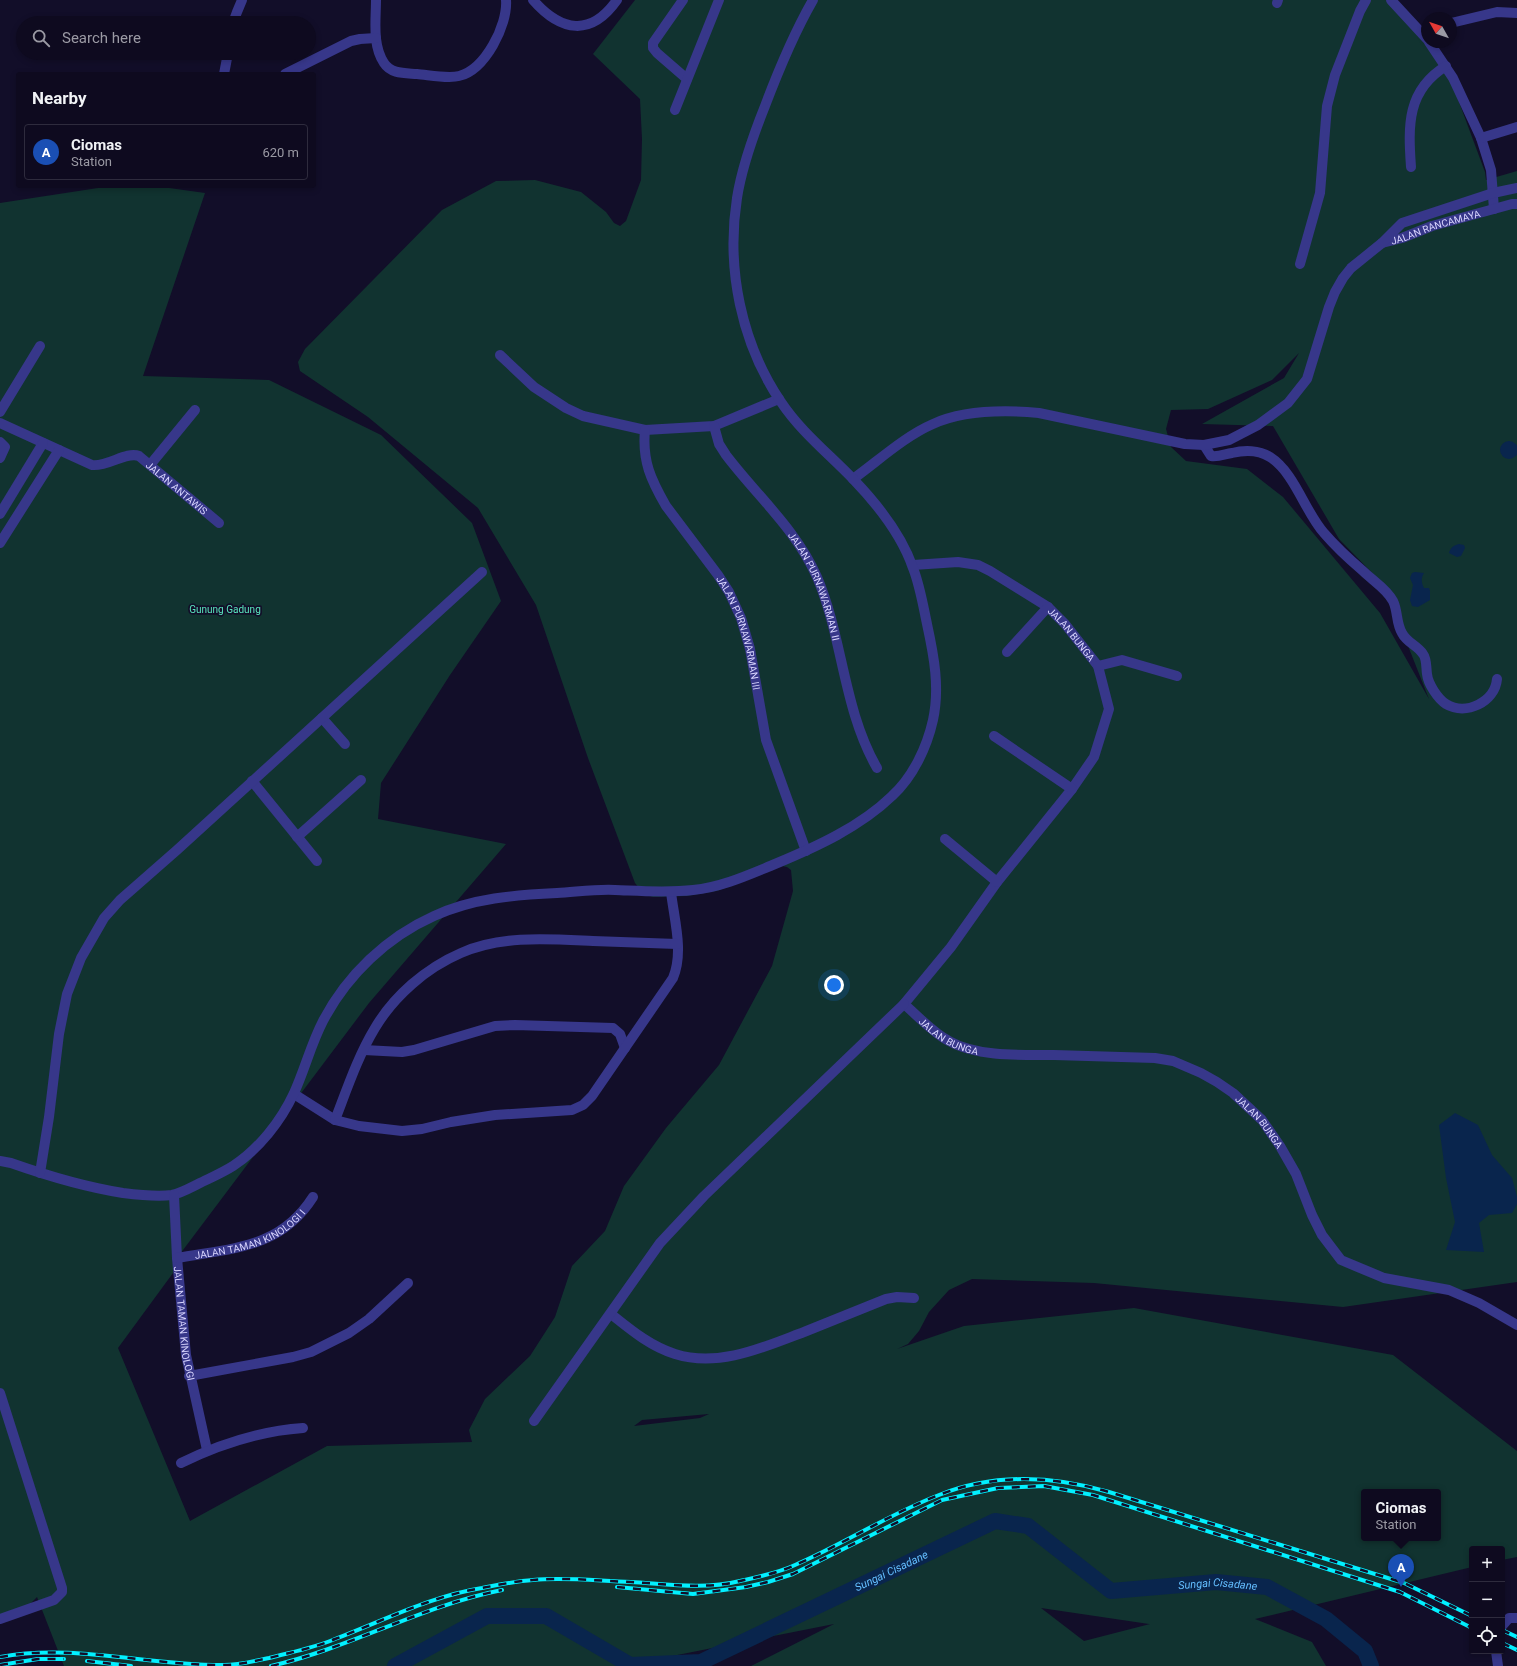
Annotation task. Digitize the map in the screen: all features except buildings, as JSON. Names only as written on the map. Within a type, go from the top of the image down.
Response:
[{"type":"street","points":[[236,16],[242,0]]},
{"type":"street","points":[[376,0],[376,38],[384,63],[392,71],[398,73],[457,77],[472,70],[493,44],[504,20],[506,0]]},
{"type":"street","points":[[534,0],[555,20],[570,26],[578,27],[594,22],[603,16],[617,0]]},
{"type":"street","points":[[683,0],[653,43],[653,48],[687,79]]},
{"type":"street","points":[[675,110],[719,0]]},
{"type":"street","points":[[0,1162],[11,1163],[94,1189],[142,1195],[174,1195],[231,1168],[251,1152],[268,1134],[294,1094],[324,1020],[337,997],[367,962],[408,930],[434,916],[467,904],[508,896],[608,890],[671,892],[708,888],[730,883],[806,851],[860,822],[895,794],[911,773],[924,747],[933,720],[936,692],[934,655],[913,565],[882,512],[853,479],[820,448],[779,399],[756,354],[741,313],[735,275],[734,227],[737,197],[746,157],[784,58],[797,29],[813,0]]},
{"type":"street","points":[[1300,264],[1320,193],[1325,122],[1331,90],[1360,11],[1366,0]]},
{"type":"street","points":[[1390,0],[1421,32]]},
{"type":"street","points":[[1457,22],[1497,12],[1517,13]]},
{"type":"street","points":[[316,59],[351,41],[376,38]]},
{"type":"street","points":[[1433,48],[1446,66],[1461,94],[1481,138],[1491,170],[1494,209]]},
{"type":"street","points":[[224,72],[227,60]]},
{"type":"street","points":[[290,72],[314,60]]},
{"type":"street","points":[[1411,167],[1410,129],[1414,105],[1418,94],[1430,78],[1446,66]]},
{"type":"street","points":[[1481,138],[1517,127]]},
{"type":"street","name":"JALAN RANCAMAYA","points":[[1382,243],[1402,223],[1493,193],[1517,188]]},
{"type":"street","name":"JALAN RANCAMAYA","points":[[1382,243],[1402,238],[1432,226],[1517,204]]},
{"type":"street","points":[[853,479],[916,433],[934,423],[965,415],[993,411],[1039,413],[1185,444],[1204,445],[1229,440],[1253,428],[1288,403],[1299,391],[1307,379],[1335,292],[1351,268],[1382,243]]},
{"type":"street","points":[[0,412],[40,346]]},
{"type":"street","points":[[500,355],[534,387],[566,408],[583,416],[645,430],[714,426],[779,399]]},
{"type":"street","points":[[150,464],[195,410]]},
{"type":"street","name":"JALAN ANTAWIS","points":[[0,423],[92,465],[105,464],[135,454],[150,464],[219,523]]},
{"type":"street","name":"JALAN PURNAWARMAN II","points":[[714,426],[719,444],[726,455],[788,528],[806,555],[816,576],[835,632],[857,727],[877,768]]},
{"type":"street","name":"JALAN PURNAWARMAN III","points":[[645,430],[643,446],[645,461],[658,491],[666,506],[729,592],[741,618],[750,648],[766,740],[806,851]]},
{"type":"street","points":[[0,442],[5,447],[5,450],[0,458]]},
{"type":"street","points":[[0,514],[43,443]]},
{"type":"street","points":[[1204,445],[1211,456],[1243,451],[1256,452],[1270,457],[1281,468],[1292,482],[1323,532],[1345,556],[1382,588],[1393,601],[1402,633],[1406,639],[1424,654],[1430,684],[1446,704],[1459,708],[1480,704],[1490,697],[1496,685],[1497,679]]},
{"type":"street","points":[[0,543],[59,450]]},
{"type":"street","name":"JALAN BUNGA","points":[[913,565],[958,562],[978,565],[1048,607],[1065,624],[1098,666],[1109,709],[1094,757],[1072,789],[997,882],[950,947],[904,1004],[938,1034],[950,1042],[969,1048],[1011,1054],[1155,1058],[1174,1061],[1201,1072],[1233,1093],[1262,1120],[1280,1146],[1296,1174],[1312,1215],[1322,1235],[1340,1260],[1384,1278],[1449,1290],[1479,1304],[1517,1325]]},
{"type":"street","points":[[40,1173],[49,1117],[59,1034],[67,994],[73,975],[104,918],[120,900],[177,850],[482,572]]},
{"type":"street","points":[[1007,652],[1048,607]]},
{"type":"street","points":[[1098,666],[1122,660],[1177,676]]},
{"type":"street","points":[[322,718],[346,744]]},
{"type":"street","points":[[994,736],[1072,789]]},
{"type":"street","points":[[297,837],[361,780]]},
{"type":"street","points":[[252,781],[317,861]]},
{"type":"street","points":[[945,839],[997,882]]},
{"type":"street","points":[[294,1094],[335,1120],[360,1126],[402,1131],[422,1129],[451,1122],[495,1115],[572,1110],[583,1105],[592,1096],[673,978],[678,961],[678,944],[671,892]]},
{"type":"street","points":[[335,1120],[364,1050],[375,1028],[402,993],[438,965],[461,953],[482,946],[502,942],[539,939],[678,944]]},
{"type":"street","points":[[534,1421],[660,1243],[704,1196],[904,1004]]},
{"type":"street","points":[[364,1050],[402,1052],[414,1050],[495,1026],[515,1025],[613,1028],[620,1034],[625,1048]]},
{"type":"street","name":"JALAN TAMAN KINOLOGI","points":[[174,1195],[177,1258],[185,1347],[189,1376],[207,1450]]},
{"type":"street","name":"JALAN TAMAN KINOLOGI I","points":[[177,1258],[253,1244],[266,1240],[290,1224],[300,1215],[313,1197]]},
{"type":"street","points":[[189,1376],[293,1357],[317,1350],[349,1333],[369,1319],[408,1283]]},
{"type":"street","points":[[611,1314],[640,1337],[666,1351],[686,1357],[712,1358],[736,1355],[760,1349],[886,1299],[897,1297],[914,1298]]},
{"type":"street","points":[[0,1393],[62,1592],[54,1600],[0,1619]]},
{"type":"street","points":[[181,1463],[207,1450],[261,1434],[303,1428]]},
{"type":"street","points":[[1505,1623],[1509,1618],[1517,1618]]},
{"type":"street","points":[[1496,1654],[1498,1666]]},
{"type":"green space","name":"Gunung Gadung","points":[[635,0],[1393,0],[1421,38],[1421,48],[1429,48],[1449,75],[1485,172],[1486,180],[1517,171],[1517,1282],[1343,1307],[1094,1283],[972,1279],[949,1290],[929,1312],[919,1331],[908,1344],[897,1349],[964,1326],[1134,1308],[1393,1355],[1517,1451],[1517,1557],[1505,1559],[1505,1546],[1469,1546],[1469,1568],[1255,1619],[1312,1642],[1326,1666],[751,1666],[834,1624],[622,1666],[64,1666],[37,1597],[30,1604],[0,1619],[0,203],[98,188],[169,188],[205,193],[143,376],[269,380],[381,435],[472,523],[501,601],[450,675],[381,783],[378,819],[506,844],[369,1003],[177,1258],[173,1273],[118,1348],[190,1521],[327,1446],[472,1442],[469,1430],[485,1399],[530,1356],[555,1317],[572,1266],[605,1231],[624,1186],[666,1128],[719,1065],[772,966],[793,891],[791,870],[782,866],[717,891],[687,896],[653,897],[644,894],[635,883],[588,758],[536,605],[478,508],[368,417],[300,371],[298,362],[305,349],[442,210],[496,181],[535,180],[581,192],[606,212],[614,223],[620,226],[626,221],[641,180],[642,139],[640,99],[593,54]],"holes":[[[1299,353],[1284,378],[1202,424],[1273,426],[1339,539],[1384,585],[1429,699],[1380,613],[1283,497],[1247,469],[1186,461],[1171,447],[1166,429],[1171,410],[1208,409],[1272,380]],[[709,1414],[700,1418],[634,1426],[642,1420]],[[1041,1608],[1150,1624],[1084,1641]]]},
{"type":"water","points":[[1505,441],[1513,441],[1518,446],[1516,457],[1513,459],[1505,459],[1500,454],[1500,446]]},
{"type":"water","points":[[1459,544],[1464,545],[1465,548],[1461,556],[1457,557],[1449,553],[1452,547]]},
{"type":"water","points":[[1412,573],[1424,573],[1422,584],[1424,588],[1429,588],[1430,591],[1430,600],[1418,607],[1412,606],[1410,600],[1413,585],[1410,578]]},
{"type":"water","points":[[1455,1113],[1478,1125],[1492,1155],[1512,1178],[1517,1197],[1517,1204],[1512,1213],[1489,1215],[1479,1223],[1484,1252],[1446,1250],[1455,1222],[1446,1178],[1439,1125]]},
{"type":"waterway","name":"Sungai Cisadane","points":[[395,1666],[487,1616],[546,1616],[630,1665],[701,1662],[995,1521],[1028,1526],[1111,1591],[1216,1582],[1267,1587],[1326,1619],[1365,1651],[1371,1666]]},
{"type":"railway","points":[[0,1657],[28,1653],[56,1652],[196,1664],[224,1665],[246,1663],[319,1645],[444,1597],[514,1582],[557,1579],[685,1586],[726,1584],[788,1568],[813,1557],[902,1511],[939,1495],[981,1483],[1024,1479],[1067,1483],[1109,1492],[1404,1583],[1469,1615]]},
{"type":"railway","points":[[617,1587],[693,1594],[746,1587],[768,1582],[793,1574],[942,1500],[998,1488],[1044,1486],[1093,1495],[1400,1592],[1469,1626]]},
{"type":"railway","points":[[271,1666],[329,1649],[443,1606],[502,1590]]},
{"type":"railway","points":[[1505,1631],[1517,1637]]},
{"type":"railway","points":[[1505,1644],[1517,1650]]},
{"type":"railway","points":[[0,1665],[38,1659],[64,1659]]},
{"type":"railway","points":[[87,1661],[131,1666]]},
{"type":"place","name":"Ciomas","points":[[1401,1587]]}]
